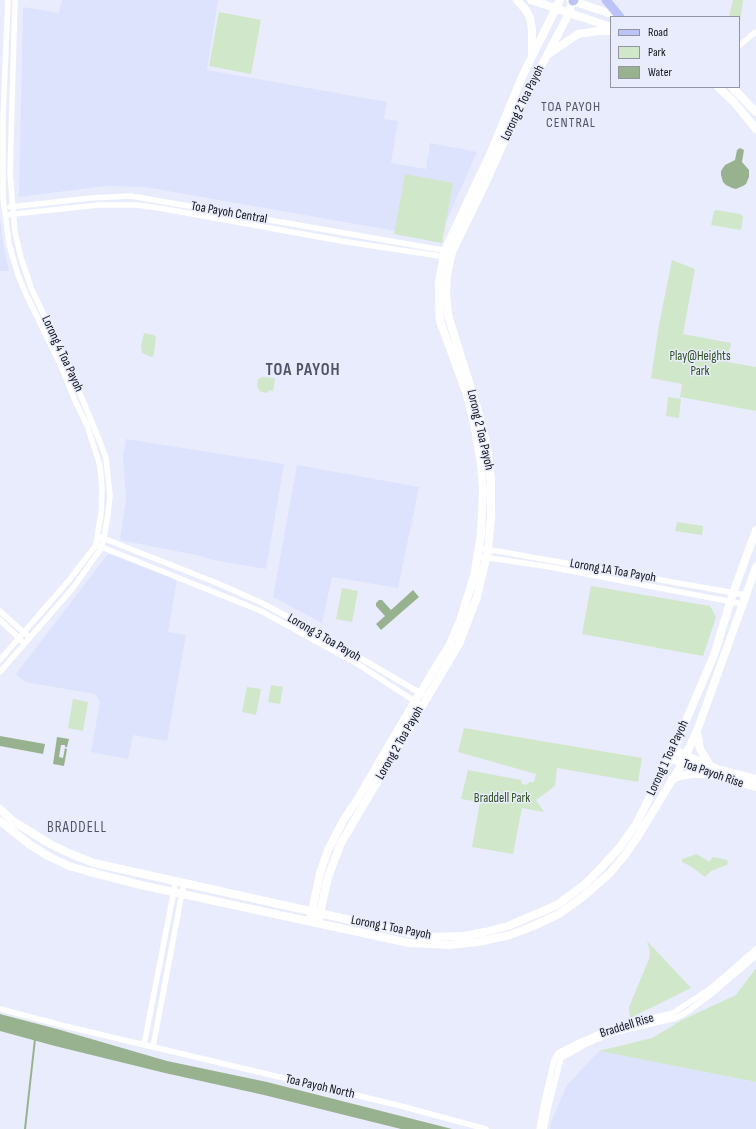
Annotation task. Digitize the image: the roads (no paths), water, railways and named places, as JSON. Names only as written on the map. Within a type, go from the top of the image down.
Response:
[{"type":"main road","points":[[517,0],[526,10],[530,18],[532,29],[532,57]]},
{"type":"main road","points":[[532,0],[610,27]]},
{"type":"main road","name":"Lorong 2 Toa Payoh","points":[[316,912],[341,843],[443,672],[464,633],[477,597],[483,553],[492,512],[490,462],[474,394],[451,330],[446,292],[448,254],[509,106],[560,0]]},
{"type":"main road","points":[[572,0],[618,16]]},
{"type":"main road","name":"Lorong 2 Toa Payoh","points":[[448,254],[486,180],[517,112],[568,13],[572,0]]},
{"type":"main road","points":[[606,0],[620,16]]},
{"type":"main road","points":[[547,54],[578,34],[593,31],[610,31]]},
{"type":"main road","points":[[719,88],[734,102],[756,129]]},
{"type":"main road","points":[[733,88],[756,112]]},
{"type":"main road","name":"Lorong 1 Toa Payoh","points":[[0,809],[19,825],[71,854],[94,863],[426,937],[463,936],[508,926],[557,905],[584,885],[620,848],[636,824],[674,750],[714,655],[732,597],[756,530]]},
{"type":"main road","name":"Lorong 2 Toa Payoh","points":[[314,922],[320,873],[328,850],[343,821],[449,646],[483,553]]},
{"type":"main road","name":"Lorong 1 Toa Payoh","points":[[0,821],[29,844],[48,856],[69,866],[178,893],[408,943],[449,945],[478,942],[510,935],[559,914],[584,896],[610,873],[638,836],[682,764],[697,731],[756,567]]},
{"type":"main road","points":[[672,779],[711,770],[700,749],[697,731]]},
{"type":"main road","name":"Toa Payoh Rise","points":[[674,750],[711,770],[756,787]]},
{"type":"main road","name":"Toa Payoh Rise","points":[[670,758],[682,764],[728,772],[756,779]]},
{"type":"main road","points":[[508,926],[506,929],[510,935]]},
{"type":"street","name":"Lorong 4 Toa Payoh","points":[[8,0],[2,106],[4,207],[9,244],[18,275],[33,310],[62,368],[75,401],[87,425],[100,466],[102,489],[101,538]]},
{"type":"street","name":"Lorong 4 Toa Payoh","points":[[0,672],[73,588],[99,546],[108,514],[110,496],[106,458],[70,369],[32,290],[18,247],[15,232],[10,174],[15,0]]},
{"type":"street","points":[[740,45],[756,32]]},
{"type":"street","points":[[2,98],[12,98]]},
{"type":"street","points":[[2,106],[12,107]]},
{"type":"street","name":"Toa Payoh Central","points":[[4,207],[91,198],[131,196],[448,254]]},
{"type":"street","name":"Toa Payoh Central","points":[[5,215],[98,205],[137,205],[347,242],[448,254]]},
{"type":"street","name":"Lorong 3 Toa Payoh","points":[[101,538],[217,583],[262,603],[428,698]]},
{"type":"street","name":"Lorong 4 Toa Payoh","points":[[0,660],[99,546]]},
{"type":"street","name":"Lorong 3 Toa Payoh","points":[[99,546],[261,611],[356,663],[422,706]]},
{"type":"street","name":"Lorong 1A Toa Payoh","points":[[483,553],[548,560],[732,597],[743,604]]},
{"type":"street","name":"Lorong 1A Toa Payoh","points":[[483,553],[546,567],[732,597],[746,595]]},
{"type":"street","points":[[546,567],[548,560]]},
{"type":"street","points":[[213,591],[217,583]]},
{"type":"street","points":[[0,611],[30,637]]},
{"type":"street","points":[[0,620],[24,643]]},
{"type":"street","points":[[153,1047],[180,881]]},
{"type":"street","points":[[144,1045],[178,893]]},
{"type":"street","name":"Braddell Rise","points":[[539,1129],[554,1060],[558,1054],[607,1030],[677,1011],[711,988],[756,949]]},
{"type":"street","name":"Braddell Rise","points":[[544,1129],[561,1058],[584,1045],[612,1034],[676,1018],[687,1012],[714,992],[756,956]]},
{"type":"street","name":"Toa Payoh North","points":[[0,1009],[65,1026],[397,1105],[486,1129]]},
{"type":"water","points":[[740,148],[744,150],[742,162],[749,170],[749,177],[746,184],[736,189],[726,185],[723,182],[721,171],[725,165],[735,160],[737,150]]},
{"type":"water","points":[[413,590],[419,597],[381,630],[376,624],[385,616],[376,606],[376,603],[379,600],[382,600],[391,610]]},
{"type":"water","points":[[0,736],[45,744],[43,754],[0,746]]},
{"type":"water","points":[[57,737],[69,739],[67,747],[65,747],[65,745],[61,745],[59,757],[63,758],[65,748],[67,749],[64,766],[53,764]]},
{"type":"water","points":[[0,1014],[167,1061],[267,1082],[452,1129],[401,1129],[55,1046],[0,1031]]},
{"type":"waterway","points":[[25,1129],[35,1039]]},
{"type":"district","name":"TOA PAYOH CENTRAL","points":[[571,116]]},
{"type":"district","name":"TOA PAYOH","points":[[303,371]]},
{"type":"district","name":"BRADDELL","points":[[77,828]]},
{"type":"park label","name":"Play@Heights Park","points":[[700,364]]},
{"type":"park label","name":"Braddell Park","points":[[502,799]]}]
